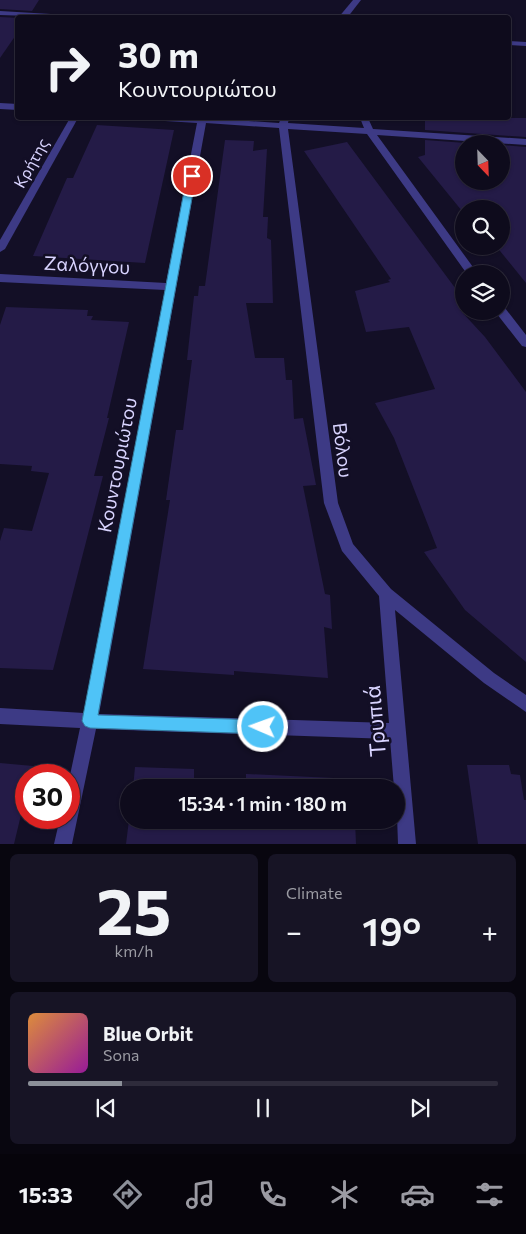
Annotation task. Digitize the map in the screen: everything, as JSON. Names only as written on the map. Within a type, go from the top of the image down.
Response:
[{"type":"street","points":[[344,15],[357,0]]},
{"type":"street","points":[[0,12],[42,15]]},
{"type":"street","points":[[511,43],[526,44]]},
{"type":"street","points":[[0,106],[15,107]]},
{"type":"street","name":"Κρήτης","points":[[0,249],[73,120]]},
{"type":"street","points":[[202,120],[284,122],[526,142]]},
{"type":"street","name":"Κουντουριώτου","points":[[80,767],[202,120]]},
{"type":"street","points":[[365,120],[369,130],[466,265]]},
{"type":"street","name":"Βόλου","points":[[284,122],[331,503],[347,547],[386,594],[489,678],[526,704]]},
{"type":"street","name":"Ζαλόγγου","points":[[0,278],[172,287]]},
{"type":"street","points":[[508,320],[526,343]]},
{"type":"street","name":"Τρυπιά","points":[[386,594],[407,844]]},
{"type":"street","points":[[0,716],[90,721],[398,731]]},
{"type":"street","name":"Κουντουριώτου","points":[[63,844],[66,829]]},
{"type":"building","points":[[0,0],[39,0],[32,11],[0,9]]},
{"type":"building","points":[[0,17],[15,18],[15,36],[0,58]]},
{"type":"building","points":[[511,118],[526,118],[526,137],[425,130],[425,120],[511,120]]},
{"type":"building","points":[[97,125],[174,130],[145,263],[33,256],[67,178],[73,178]]},
{"type":"building","points":[[225,140],[254,141],[253,151],[267,149],[263,217],[268,217],[267,238],[271,240],[273,303],[246,303],[255,358],[284,358],[286,380],[292,380],[294,419],[303,418],[316,485],[303,486],[325,594],[330,595],[332,629],[324,627],[328,678],[234,671],[234,675],[143,669],[170,500],[166,500],[176,430],[183,430],[192,360],[187,360],[194,296],[198,296],[199,286],[205,286]]},
{"type":"building","points":[[425,140],[455,142],[455,190],[510,190],[510,146],[526,147],[526,283],[503,255],[510,255],[510,200],[455,200],[455,202],[418,157],[425,155]]},
{"type":"building","points":[[347,142],[455,288],[455,320],[469,320],[485,337],[526,392],[526,662],[465,610],[424,552],[437,548],[394,438],[375,403],[435,389],[409,327],[366,332],[355,291],[390,282],[388,280],[391,279],[304,151]]},
{"type":"building","points":[[6,307],[88,310],[87,316],[93,316],[91,320],[129,322],[107,418],[109,418],[94,476],[103,476],[53,670],[0,668],[0,541],[4,528],[32,531],[49,473],[31,471],[32,466],[0,464],[0,325]]},
{"type":"building","points":[[0,763],[15,764],[15,829],[18,829],[14,844],[0,844]]},
{"type":"building","points":[[467,765],[509,765],[511,774],[520,775],[524,800],[526,800],[526,844],[478,844]]},
{"type":"building","points":[[135,767],[194,769],[194,778],[220,779],[134,779]]},
{"type":"building","points":[[246,774],[355,779],[246,779]]},
{"type":"building","points":[[128,829],[355,829],[356,844],[126,844]]},
{"type":"route","points":[[192,176],[90,721],[263,727]]}]
